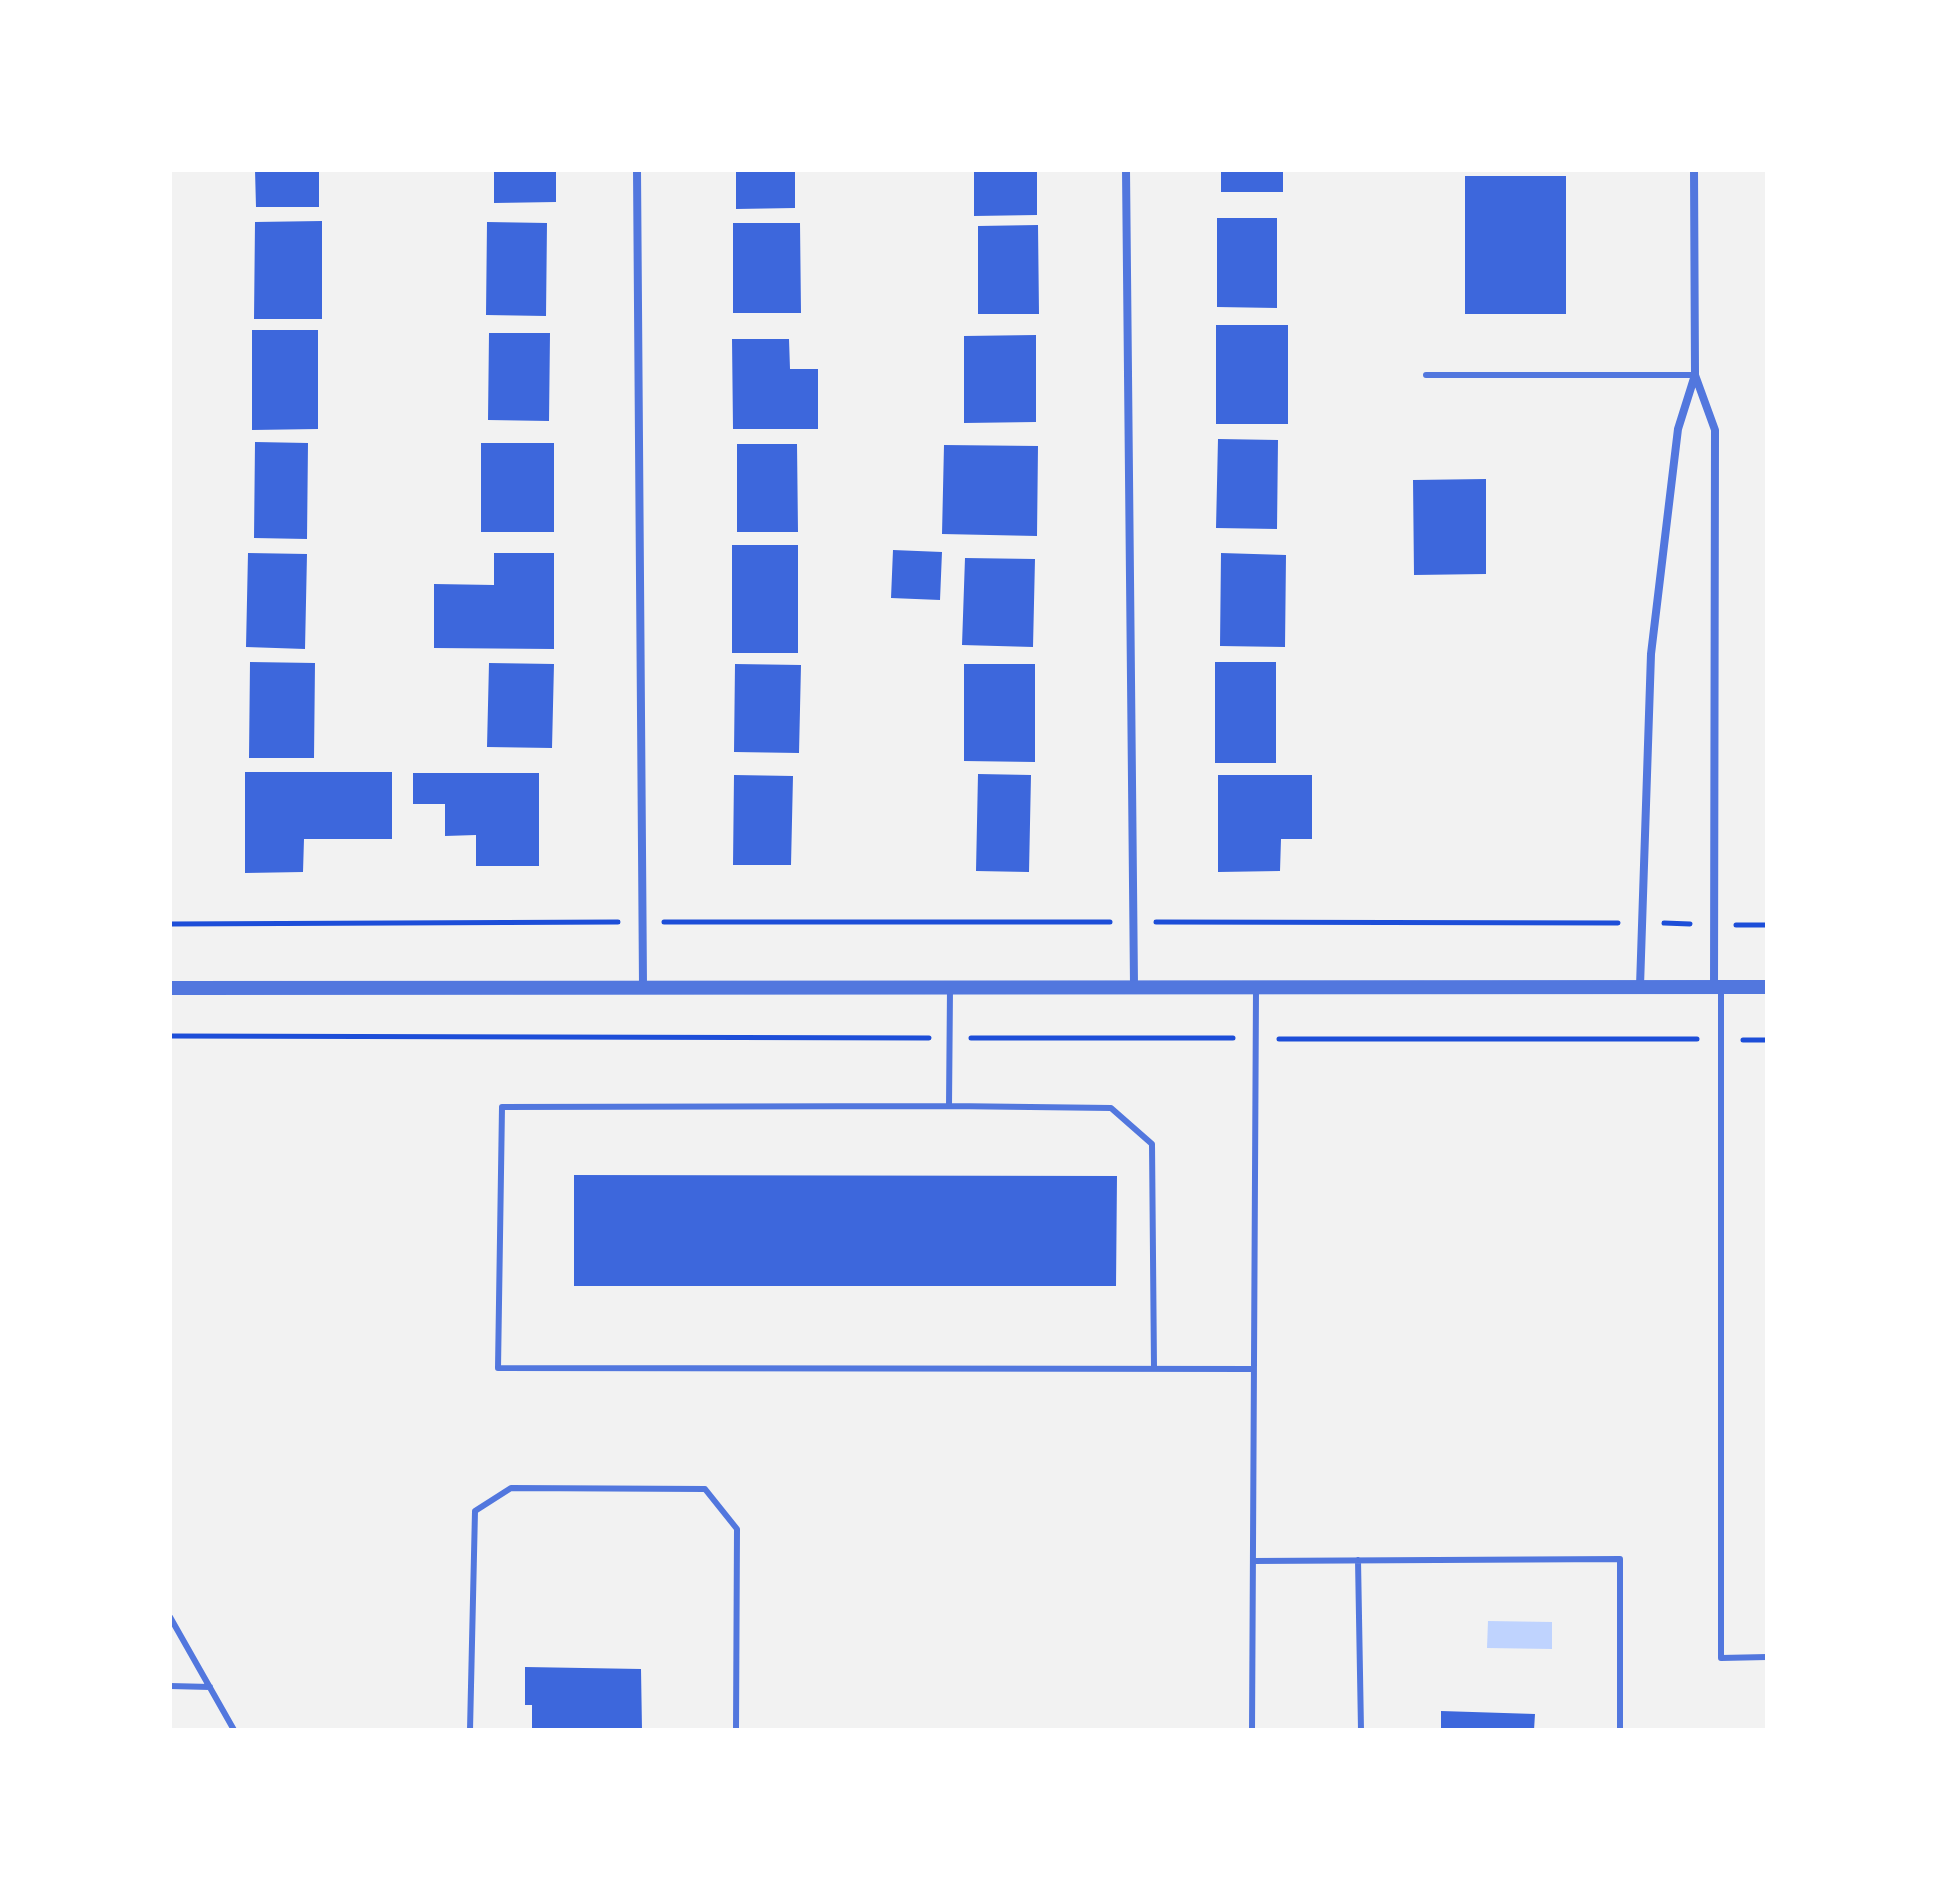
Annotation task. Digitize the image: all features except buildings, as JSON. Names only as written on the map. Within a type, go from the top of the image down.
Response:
[{"type":"street","points":[[637,170],[643,985]]},
{"type":"street","points":[[1126,170],[1134,985]]},
{"type":"street","points":[[1640,986],[1651,654],[1678,429],[1695,375],[1694,170]]},
{"type":"street","points":[[1695,375],[1715,430],[1714,924],[1718,988]]},
{"type":"street","points":[[170,988],[643,985],[1767,987]]},
{"type":"lane","points":[[1426,375],[1695,375]]},
{"type":"lane","points":[[949,1106],[950,986]]},
{"type":"lane","points":[[1252,1730],[1256,988]]},
{"type":"lane","points":[[1718,988],[1721,1658],[1767,1657]]},
{"type":"lane","points":[[1154,1368],[1152,1144],[1111,1108],[502,1107],[498,1368],[1254,1369]]},
{"type":"lane","points":[[470,1730],[475,1511],[511,1488],[705,1489],[737,1529],[736,1730]]},
{"type":"lane","points":[[1253,1561],[1620,1559],[1620,1730]]},
{"type":"lane","points":[[1358,1560],[1361,1730]]},
{"type":"lane","points":[[170,1617],[234,1730]]},
{"type":"lane","points":[[170,1686],[210,1687]]},
{"type":"path","points":[[170,924],[1132,922],[1767,925]]},
{"type":"water","points":[[1488,1621],[1552,1622],[1552,1649],[1487,1648]]}]
